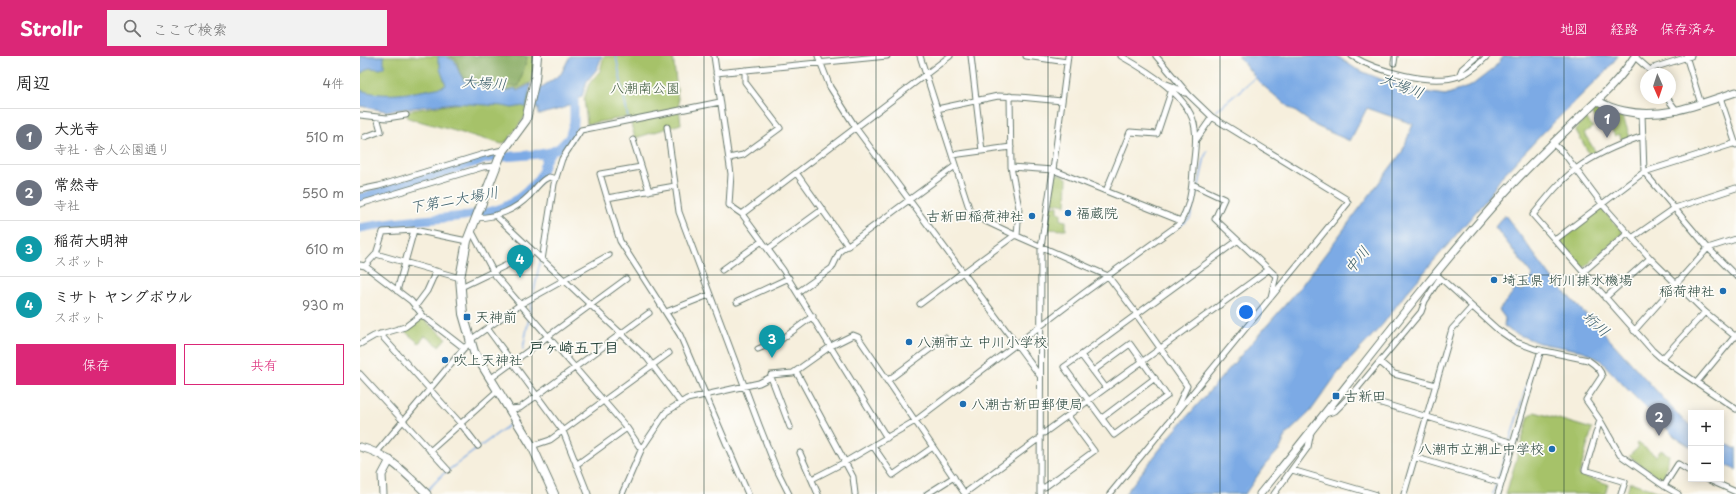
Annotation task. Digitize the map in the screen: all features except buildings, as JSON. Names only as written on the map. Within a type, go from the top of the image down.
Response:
[{"type":"main road","points":[[537,56],[535,80],[529,109],[521,128],[502,152],[467,241],[460,278],[463,314],[468,344],[497,391],[511,410],[532,446],[554,494]]},
{"type":"street","points":[[714,56],[732,174],[729,205],[740,210],[789,278],[887,438]]},
{"type":"street","points":[[818,56],[825,77],[836,99],[1040,377]]},
{"type":"street","points":[[716,73],[887,56]]},
{"type":"street","points":[[920,56],[970,211],[981,219],[1016,236],[1108,276],[1187,386],[1176,414]]},
{"type":"street","points":[[742,214],[797,174],[950,56]]},
{"type":"street","points":[[971,56],[982,151]]},
{"type":"street","points":[[1026,56],[1067,62]]},
{"type":"street","points":[[1040,494],[1041,247],[1068,56]]},
{"type":"street","points":[[1121,56],[1163,82],[1189,95]]},
{"type":"street","points":[[1110,494],[1271,298],[1345,206],[1347,201],[1212,117],[1189,95],[1156,56]]},
{"type":"street","points":[[1352,56],[1375,68],[1402,75],[1441,80],[1459,76],[1474,69],[1487,56]]},
{"type":"street","points":[[1394,63],[1395,56]]},
{"type":"street","points":[[1459,76],[1462,69],[1477,56]]},
{"type":"street","points":[[1260,494],[1509,187],[1552,143],[1598,100],[1621,76],[1635,56],[1647,68]]},
{"type":"street","points":[[1653,68],[1688,57],[1701,104]]},
{"type":"street","points":[[730,158],[743,155],[780,128],[745,82],[745,70]]},
{"type":"street","points":[[812,479],[845,462],[915,421],[1178,225],[1189,206],[1196,140],[1194,121],[1188,109],[1163,82]]},
{"type":"street","points":[[1106,191],[1130,132],[1157,134],[1171,92]]},
{"type":"street","points":[[1598,100],[1602,104],[1618,109],[1642,114],[1659,114],[1677,111],[1736,92]]},
{"type":"street","points":[[937,109],[998,96],[1062,101]]},
{"type":"street","points":[[920,304],[1016,236],[1019,208],[1011,167],[1010,96]]},
{"type":"street","points":[[1555,240],[1644,172],[1736,144],[1720,98]]},
{"type":"street","points":[[542,260],[556,179],[562,159],[583,128],[720,102]]},
{"type":"street","points":[[1672,104],[1677,111]]},
{"type":"street","points":[[1642,114],[1644,172],[1708,248],[1736,276]]},
{"type":"street","points":[[360,115],[387,118],[406,115]]},
{"type":"street","points":[[364,137],[381,131],[377,117]]},
{"type":"street","points":[[1196,140],[1212,117]]},
{"type":"street","points":[[667,127],[679,212],[744,387],[776,468],[789,494]]},
{"type":"street","points":[[1643,136],[1618,144],[1576,169],[1533,215],[1634,331],[1662,359],[1736,409]]},
{"type":"street","points":[[633,140],[649,191]]},
{"type":"street","points":[[1552,143],[1563,152],[1602,204],[1650,258],[1705,312],[1736,336],[1697,382]]},
{"type":"street","points":[[952,155],[1011,147]]},
{"type":"street","points":[[360,189],[394,182],[484,154],[502,152]]},
{"type":"street","points":[[360,204],[483,167],[497,165]]},
{"type":"street","points":[[798,292],[832,268],[840,252],[955,166]]},
{"type":"street","points":[[641,167],[600,174],[620,240],[680,335],[748,494]]},
{"type":"street","points":[[1011,167],[1053,170],[1181,221]]},
{"type":"street","points":[[797,174],[848,246]]},
{"type":"street","points":[[477,215],[496,216],[522,202],[545,179],[549,177],[556,179]]},
{"type":"street","points":[[1192,184],[1224,199],[1215,220],[1276,276],[1271,298]]},
{"type":"street","points":[[607,198],[675,186]]},
{"type":"street","points":[[1632,238],[1675,208],[1736,188]]},
{"type":"street","points":[[768,249],[823,209]]},
{"type":"street","points":[[496,216],[647,358],[680,402]]},
{"type":"street","points":[[397,291],[414,230]]},
{"type":"street","points":[[467,241],[414,230],[383,232],[376,254],[362,265],[397,291],[415,307],[421,315],[468,344]]},
{"type":"street","points":[[471,230],[494,271],[520,304],[627,428],[642,448]]},
{"type":"street","points":[[1583,272],[1628,233]]},
{"type":"street","points":[[1634,331],[1708,248],[1736,239]]},
{"type":"street","points":[[722,270],[762,241]]},
{"type":"street","points":[[1092,371],[1130,344],[1167,396],[1114,435],[1064,367],[1237,241]]},
{"type":"street","points":[[461,287],[534,252]]},
{"type":"street","points":[[376,254],[460,278]]},
{"type":"street","points":[[377,452],[404,422],[430,388],[468,344],[520,304],[609,255]]},
{"type":"street","points":[[1605,298],[1650,258]]},
{"type":"street","points":[[1040,434],[1044,434],[1268,270]]},
{"type":"street","points":[[415,307],[427,291],[436,271]]},
{"type":"street","points":[[1438,276],[1506,336],[1523,345],[1588,360],[1599,368],[1602,373],[1601,379],[1586,400],[1600,420],[1620,455],[1671,492],[1678,494]]},
{"type":"street","points":[[1325,414],[1335,411],[1356,390],[1380,362],[1420,312],[1438,276]]},
{"type":"street","points":[[737,302],[789,278]]},
{"type":"street","points":[[490,379],[626,279]]},
{"type":"street","points":[[666,312],[709,295]]},
{"type":"street","points":[[1404,494],[1452,329],[1472,307]]},
{"type":"street","points":[[1662,359],[1705,312]]},
{"type":"street","points":[[511,410],[520,408],[649,313]]},
{"type":"street","points":[[360,344],[380,334],[405,327],[421,315]]},
{"type":"street","points":[[758,349],[782,339],[813,316]]},
{"type":"street","points":[[487,328],[563,431],[588,494]]},
{"type":"street","points":[[380,334],[430,388],[478,446]]},
{"type":"street","points":[[622,494],[642,448],[665,414],[680,402],[687,399],[759,383],[771,377],[771,375],[796,371],[831,346],[850,335],[856,335],[965,494],[1035,441],[1040,440]]},
{"type":"street","points":[[887,381],[945,338]]},
{"type":"street","points":[[1498,494],[1541,350]]},
{"type":"street","points":[[532,446],[550,440],[669,353]]},
{"type":"street","points":[[1081,355],[1106,388]]},
{"type":"street","points":[[1380,362],[1394,374],[1436,385]]},
{"type":"street","points":[[796,371],[853,477],[855,494]]},
{"type":"street","points":[[360,374],[448,470]]},
{"type":"street","points":[[771,377],[790,426]]},
{"type":"street","points":[[1102,418],[1155,378]]},
{"type":"street","points":[[1356,390],[1368,399],[1514,443]]},
{"type":"street","points":[[430,452],[497,391]]},
{"type":"street","points":[[1040,487],[1045,487],[1094,451],[1068,416]]},
{"type":"street","points":[[1600,420],[1585,470],[1625,482],[1621,494]]},
{"type":"street","points":[[576,465],[627,428]]},
{"type":"street","points":[[1274,494],[1308,447],[1311,431]]},
{"type":"street","points":[[873,446],[893,475],[933,447]]},
{"type":"street","points":[[360,447],[377,452],[390,460],[427,494]]},
{"type":"street","points":[[800,453],[818,494]]},
{"type":"street","points":[[1414,458],[1501,483]]},
{"type":"street","points":[[383,494],[382,475],[390,460]]},
{"type":"street","points":[[1664,486],[1678,464],[1688,470]]},
{"type":"street","points":[[1292,470],[1374,494]]},
{"type":"street","points":[[927,494],[954,477]]},
{"type":"street","points":[[1714,482],[1736,492]]},
{"type":"green space","points":[[360,56],[535,56],[532,82],[518,89],[377,97],[360,90]]},
{"type":"green space","points":[[449,56],[526,56],[527,58],[519,86],[494,87],[464,79],[459,72],[457,60]]},
{"type":"green space","name":"八潮南公園","points":[[604,56],[673,56],[681,124],[635,138],[629,117],[587,124],[584,99],[589,84],[600,71]]},
{"type":"green space","points":[[531,93],[527,114],[507,141],[502,144],[408,118],[406,111]]},
{"type":"green space","points":[[1596,108],[1623,117],[1630,137],[1622,140],[1619,134],[1615,136],[1605,118],[1598,122],[1591,113]]},
{"type":"green space","points":[[1586,118],[1593,127],[1584,133],[1597,154],[1591,157],[1575,129]]},
{"type":"green space","points":[[1056,173],[1067,178],[1066,205],[1050,202]]},
{"type":"green space","points":[[1050,206],[1058,206],[1058,212],[1061,213],[1061,220],[1066,221],[1066,230],[1046,229]]},
{"type":"green space","points":[[1600,209],[1603,210],[1622,231],[1622,234],[1584,268],[1560,242],[1560,239]]},
{"type":"green space","points":[[421,317],[446,338],[439,346],[425,336],[419,343],[403,330],[408,328]]},
{"type":"green space","name":"八潮市立潮止中学校","points":[[1535,412],[1592,429],[1579,475],[1608,484],[1605,494],[1506,494],[1529,416]]},
{"type":"green space","points":[[1638,443],[1656,456],[1661,450],[1669,455],[1663,481],[1629,456],[1638,448],[1636,444]]},
{"type":"green space","points":[[1630,482],[1666,494],[1626,494]]},
{"type":"water","points":[[360,56],[384,56],[384,67],[381,69],[369,68],[360,74]]},
{"type":"water","points":[[438,56],[445,56],[455,61],[464,81],[507,91],[515,88],[517,91],[531,84],[526,108],[523,106],[512,108],[503,106],[454,103],[386,111],[360,106],[360,90],[370,93],[401,94],[446,85],[440,69],[440,63],[438,63]]},
{"type":"water","points":[[570,56],[602,56],[597,69],[587,81],[582,96],[564,108],[538,115],[538,108],[535,107],[539,89],[561,74]]},
{"type":"water","points":[[1238,56],[1337,56],[1356,69],[1388,82],[1425,92],[1445,95],[1471,86],[1493,69],[1504,56],[1618,56],[1607,70],[1503,175],[1486,200],[1403,297],[1383,324],[1338,373],[1310,412],[1286,435],[1280,449],[1265,465],[1245,494],[1125,494],[1171,435],[1298,290],[1402,152],[1413,124],[1367,108],[1350,141],[1316,126],[1286,105],[1260,83]]},
{"type":"water","points":[[1505,215],[1554,281],[1682,419],[1688,423],[1688,445],[1675,437],[1600,360],[1583,351],[1539,343],[1512,332],[1504,326],[1505,318],[1499,310],[1516,289],[1522,291],[1533,276],[1495,227]]},
{"type":"water","points":[[1724,443],[1736,449],[1736,470],[1724,464]]},
{"type":"waterway","points":[[616,56],[628,118]]},
{"type":"waterway","points":[[1216,111],[1256,77]]},
{"type":"waterway","name":"下第二大場川","points":[[360,198],[489,158],[540,154],[551,152],[559,148],[569,138],[574,122],[574,88]]},
{"type":"waterway","points":[[1199,185],[1207,151]]},
{"type":"waterway","name":"下第二大場川","points":[[360,228],[399,222],[463,216],[497,210],[510,204],[530,188],[541,174],[547,157],[551,152]]},
{"type":"waterway","points":[[1180,226],[1190,218],[1198,188]]},
{"type":"waterway","points":[[533,296],[540,261]]},
{"type":"waterway","points":[[530,312],[532,300]]},
{"type":"waterway","points":[[523,349],[529,318]]},
{"type":"waterway","points":[[1510,440],[1534,361]]},
{"type":"waterway","points":[[427,491],[442,475],[509,425]]},
{"type":"waterway","points":[[1493,494],[1509,444]]},
{"type":"place","name":"大光寺","points":[[1607,138]]},
{"type":"place","name":"福蔵院","points":[[1068,213]]},
{"type":"place","name":"古新田稲荷神社","points":[[1032,216]]},
{"type":"place","name":"ミサト ヤングボウル","points":[[520,278]]},
{"type":"place","name":"埼玉県 垳川排水機場","points":[[1494,280]]},
{"type":"place","name":"稲荷神社","points":[[1723,291]]},
{"type":"place","name":"天神前","points":[[467,317]]},
{"type":"place","name":"八潮市立 中川小学校","points":[[909,342]]},
{"type":"place","name":"稲荷大明神","points":[[772,358]]},
{"type":"place","name":"吹上天神社","points":[[445,360]]},
{"type":"place","name":"古新田","points":[[1336,396]]},
{"type":"place","name":"八潮古新田郵便局","points":[[963,404]]},
{"type":"place","name":"常然寺","points":[[1659,436]]},
{"type":"place","name":"八潮市立潮止中学校","points":[[1552,449]]},
{"type":"district","name":"戸ヶ崎五丁目","points":[[574,348]]},
{"type":"water label","name":"大場川","points":[[484,83]]},
{"type":"water label","name":"大場川","points":[[1402,86]]},
{"type":"water label","name":"中川","points":[[1357,260]]},
{"type":"water label","name":"垳川","points":[[1596,324]]}]
